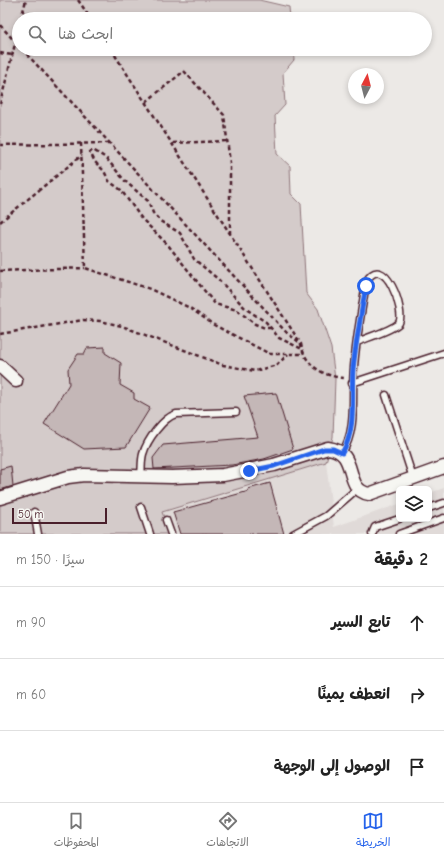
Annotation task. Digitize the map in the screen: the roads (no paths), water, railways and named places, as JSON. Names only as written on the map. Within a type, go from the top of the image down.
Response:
[{"type":"street","points":[[0,366],[16,381]]},
{"type":"street","points":[[0,498],[68,476],[84,474],[198,477],[223,475],[274,466],[324,449],[333,449],[342,453],[348,461],[357,489],[364,493],[373,493],[444,467]]},
{"type":"lane","points":[[342,453],[351,432],[353,381],[357,342],[366,282],[372,275],[380,273],[384,274],[390,280],[401,312],[400,320],[396,326],[357,342]]},
{"type":"lane","points":[[353,381],[444,352]]},
{"type":"lane","points":[[386,395],[413,478]]},
{"type":"lane","points":[[141,476],[142,459],[146,447],[160,425],[168,417],[176,414],[236,412]]},
{"type":"lane","points":[[293,534],[326,516],[357,489]]},
{"type":"lane","points":[[432,507],[444,503]]},
{"type":"lane","points":[[141,507],[150,534]]},
{"type":"lane","points":[[34,512],[38,534]]},
{"type":"lane","points":[[399,534],[444,518]]},
{"type":"lane","points":[[166,520],[171,534]]},
{"type":"lane","points":[[372,534],[375,527],[396,520]]}]
